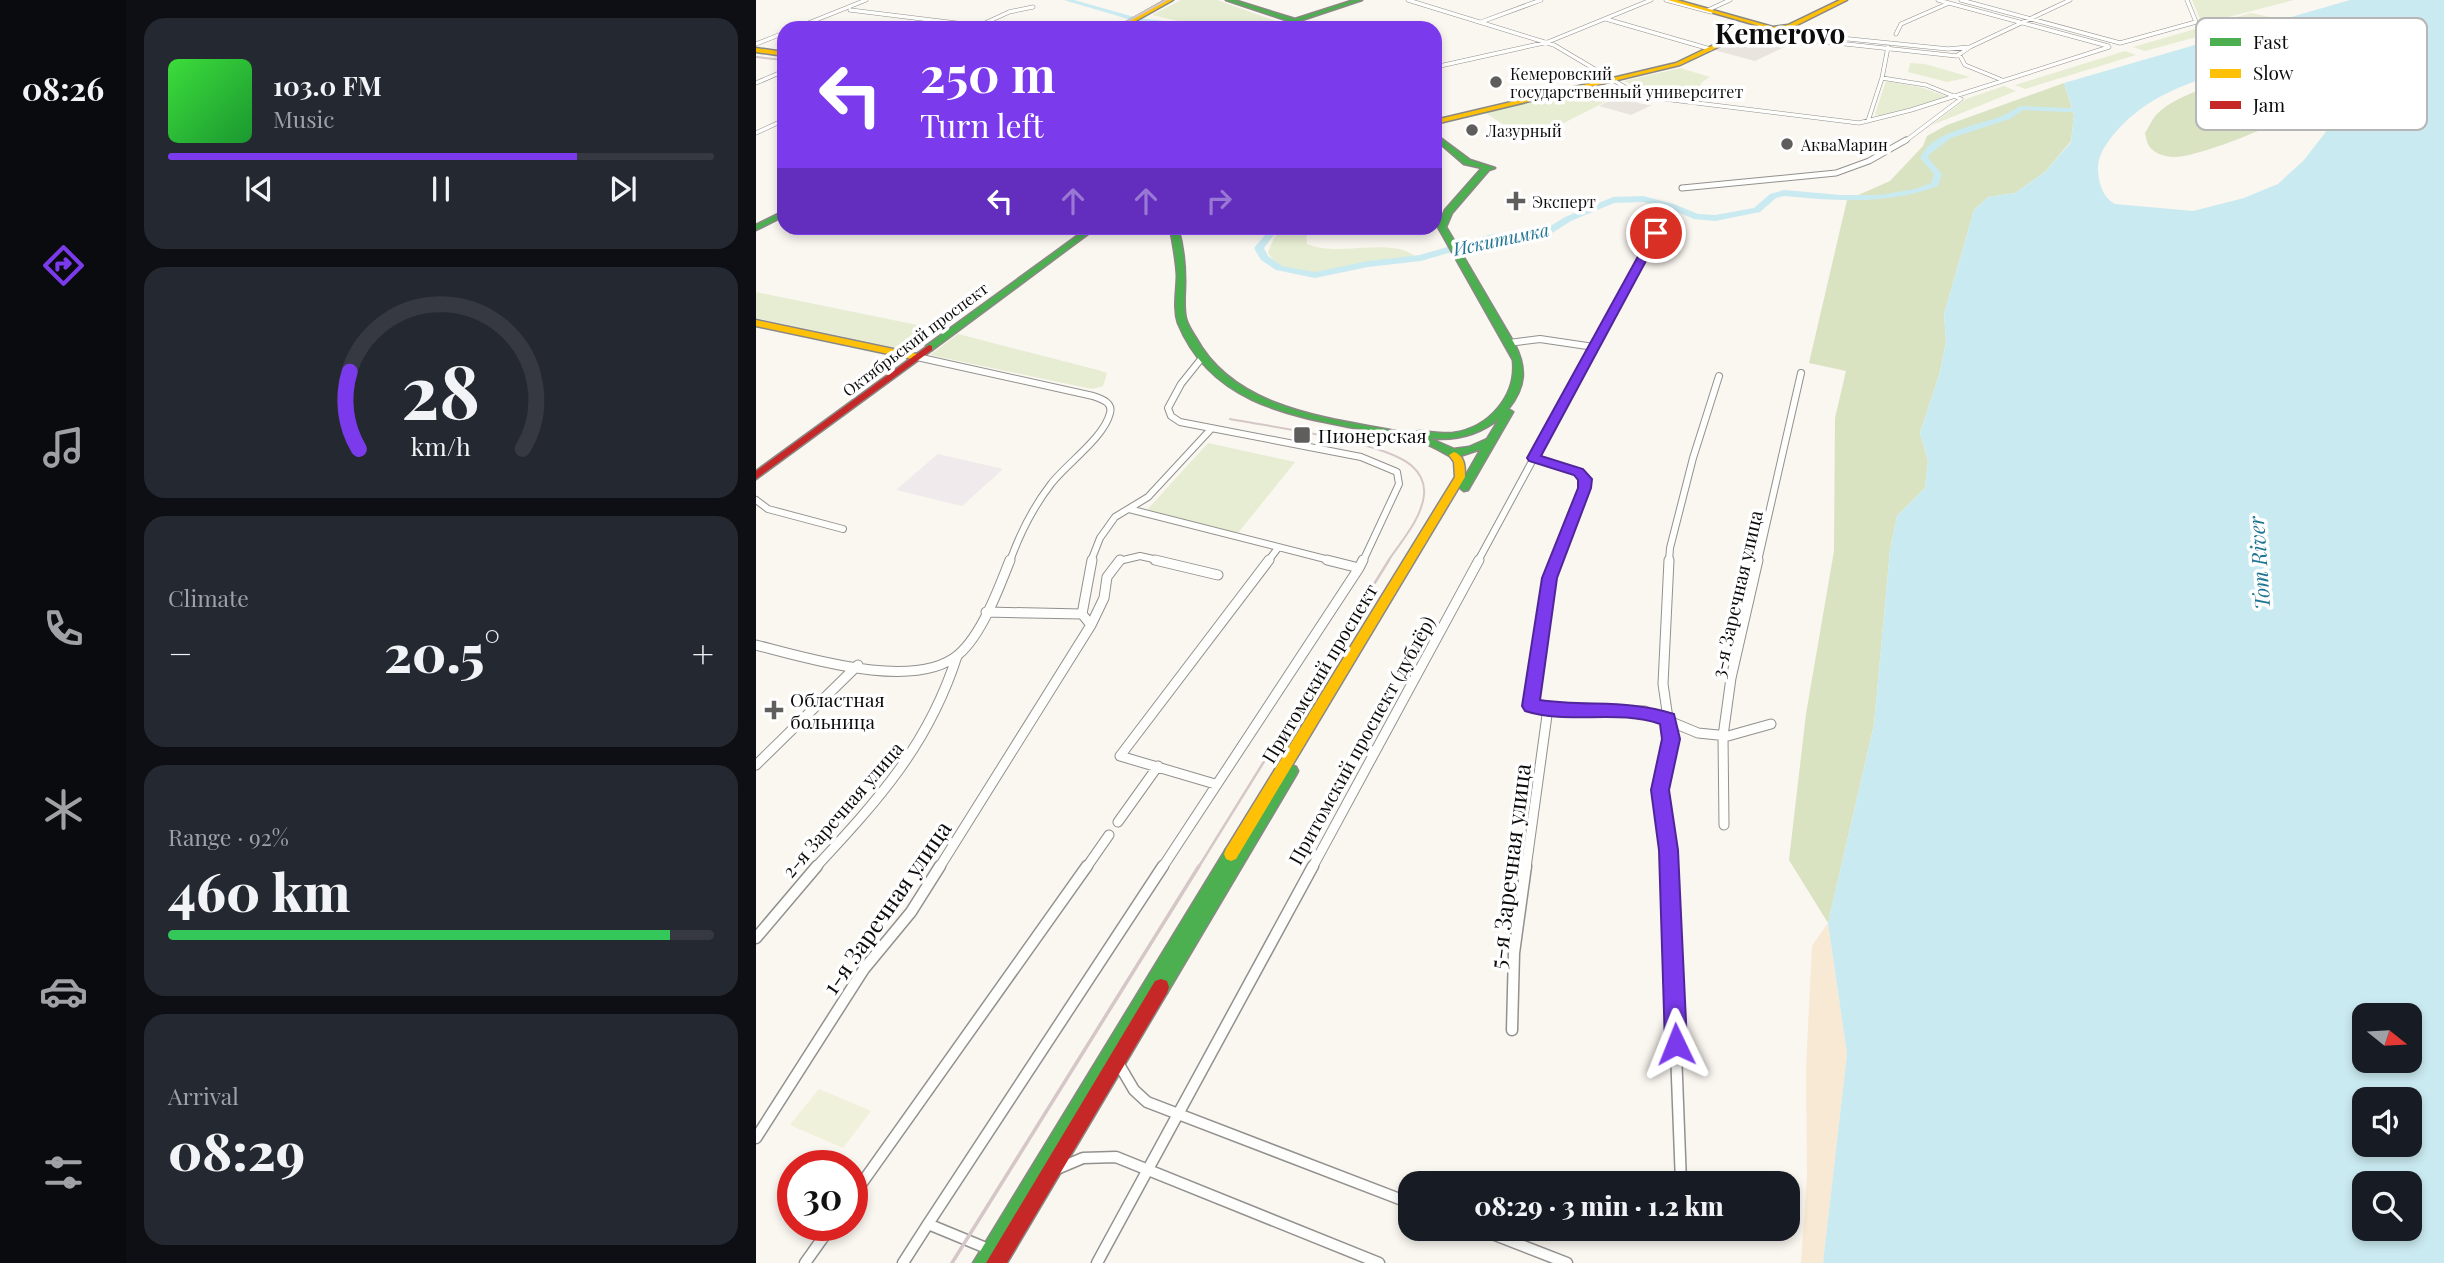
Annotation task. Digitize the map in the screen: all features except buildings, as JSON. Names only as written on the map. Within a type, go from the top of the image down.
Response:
[{"type":"main road","points":[[1143,13],[1162,0]]},
{"type":"main road","points":[[1128,21],[1170,0]]},
{"type":"main road","points":[[1229,0],[1288,21]]},
{"type":"main road","points":[[1303,21],[1352,0]]},
{"type":"main road","points":[[1304,21],[1359,0]]},
{"type":"main road","points":[[1669,0],[1799,34],[1823,7]]},
{"type":"main road","points":[[1442,118],[1678,64],[1752,30],[1780,26],[1844,0]]},
{"type":"main road","points":[[756,51],[777,54]]},
{"type":"main road","points":[[1442,142],[1467,162],[1489,168],[1444,217],[1442,227],[1525,366],[1522,386],[1460,486]]},
{"type":"main road","points":[[756,222],[777,211]]},
{"type":"main road","points":[[756,228],[777,217]]},
{"type":"main road","name":"Октябрьский проспект","points":[[756,476],[1076,235]]},
{"type":"main road","name":"Октябрьский проспект","points":[[756,469],[1082,235]]},
{"type":"main road","points":[[1175,235],[1181,276],[1182,317],[1190,341],[1201,359],[1223,380],[1254,398],[1334,423],[1436,444],[1457,452],[1487,443]]},
{"type":"main road","points":[[1183,235],[1189,275],[1189,317],[1207,357],[1219,370],[1248,389],[1280,403],[1448,443],[1467,459],[1468,468]]},
{"type":"main road","points":[[756,323],[914,356]]},
{"type":"main road","points":[[1468,468],[1487,443],[1511,399],[1518,363],[1511,342]]},
{"type":"main road","points":[[1409,434],[1460,434],[1483,426],[1503,412]]},
{"type":"main road","points":[[1457,452],[1461,466],[1460,486]]},
{"type":"main road","name":"Притомский проспект","points":[[996,1263],[1460,486],[1468,468]]},
{"type":"main road","name":"Притомский проспект","points":[[983,1263],[1460,486]]},
{"type":"street","points":[[814,21],[866,0]]},
{"type":"street","points":[[1409,0],[1548,43],[1645,97],[1858,123],[2109,47],[1938,0]]},
{"type":"street","points":[[1481,22],[1541,0]]},
{"type":"street","points":[[1442,66],[1548,43],[1651,0]]},
{"type":"street","points":[[1669,0],[1771,28]]},
{"type":"street","points":[[1708,10],[1730,0]]},
{"type":"street","points":[[1961,0],[2120,43],[2196,22],[2187,0]]},
{"type":"street","points":[[1799,34],[1960,54],[2070,0]]},
{"type":"street","points":[[1896,34],[1902,24],[1949,3]]},
{"type":"street","points":[[990,21],[1009,12],[1033,7]]},
{"type":"street","points":[[850,10],[932,21]]},
{"type":"street","points":[[1606,19],[1708,48]]},
{"type":"street","points":[[756,44],[777,36]]},
{"type":"street","points":[[1888,46],[1948,49],[1970,47]]},
{"type":"street","points":[[1868,121],[1882,78],[1888,46]]},
{"type":"street","points":[[1948,49],[1960,54],[1965,65],[2003,80]]},
{"type":"street","points":[[756,83],[777,74]]},
{"type":"street","points":[[1682,188],[1836,173],[1858,167],[1881,157],[1961,98],[1921,84],[1882,78]]},
{"type":"street","points":[[756,133],[777,123]]},
{"type":"street","name":"Притомский проспект (дублёр)","points":[[1097,1263],[1656,233]]},
{"type":"street","points":[[1511,342],[1551,340],[1594,347]]},
{"type":"street","name":"2-я Заречная улица","points":[[756,645],[827,663],[902,672],[923,672],[957,656],[970,643],[1001,584],[1014,550],[1050,485],[1110,414],[1110,406],[1105,400],[1079,392],[914,356]]},
{"type":"street","points":[[903,1263],[1360,568],[1382,517],[1399,490],[1401,481],[1398,474],[1379,462],[1180,422],[1171,416],[1168,408],[1181,384],[1201,359]]},
{"type":"street","name":"3-я Заречная улица","points":[[1724,825],[1723,736],[1731,678],[1801,373]]},
{"type":"street","points":[[1681,1171],[1668,850],[1660,790],[1671,739],[1663,684],[1670,548],[1693,458],[1719,376]]},
{"type":"street","points":[[1091,625],[1082,614],[1089,570],[1098,545],[1117,515],[1147,498],[1211,429]]},
{"type":"street","points":[[1534,458],[1578,472],[1585,479],[1550,578],[1531,706],[1645,711],[1698,733],[1723,736],[1771,724]]},
{"type":"street","points":[[756,500],[768,509],[843,529]]},
{"type":"street","points":[[1129,509],[1360,568]]},
{"type":"street","points":[[1215,785],[1121,756],[1278,548]]},
{"type":"street","name":"1-я Заречная улица","points":[[756,1138],[864,969],[911,912],[1091,625],[1104,598],[1107,577],[1121,559],[1140,556],[1218,575]]},
{"type":"street","points":[[986,612],[1082,614]]},
{"type":"street","name":"2-я Заречная улица","points":[[756,938],[776,911],[875,803],[918,748],[953,673],[957,656]]},
{"type":"street","points":[[756,765],[858,665]]},
{"type":"street","name":"5-я Заречная улица","points":[[1512,1030],[1514,953],[1548,708]]},
{"type":"street","points":[[1118,822],[1158,766]]},
{"type":"street","points":[[868,1174],[1109,835]]},
{"type":"street","points":[[1117,1061],[1141,1098],[1398,1198]]},
{"type":"street","points":[[1051,1172],[1083,1158],[1106,1155],[1379,1263]]},
{"type":"street","points":[[928,1224],[991,1250]]},
{"type":"street","points":[[805,1263],[821,1241]]},
{"type":"street","points":[[1510,1241],[1567,1263]]},
{"type":"shaded area","points":[[1761,30],[1797,41],[1755,61],[1714,50],[1751,32]]},
{"type":"shaded area","points":[[1619,96],[1652,105],[1631,115],[1599,106]]},
{"type":"shaded area","points":[[938,454],[1003,469],[962,506],[896,490]]},
{"type":"green space","points":[[1181,0],[1217,0],[1275,21],[1178,21],[1152,15]]},
{"type":"green space","points":[[2192,0],[2294,0],[2225,18],[2200,18]]},
{"type":"green space","points":[[2251,13],[2270,17],[2266,18],[2234,18]]},
{"type":"green space","points":[[2196,29],[2196,37],[2145,51],[2133,47]]},
{"type":"green space","points":[[2125,51],[2136,55],[2025,89],[2015,85]]},
{"type":"green space","points":[[1910,63],[1925,64],[1970,77],[1947,82],[1908,72]]},
{"type":"green space","points":[[1680,68],[1710,77],[1702,82],[1692,97],[1686,99],[1638,88],[1624,81]]},
{"type":"green space","points":[[1886,81],[1923,88],[1948,97],[1880,117],[1875,114]]},
{"type":"green space","points":[[2064,83],[2074,115],[2071,141],[2045,172],[2015,193],[1988,197],[1974,210],[1944,314],[1946,342],[1940,372],[1920,433],[1928,461],[1925,488],[1897,516],[1890,550],[1874,725],[1828,923],[1789,860],[1806,714],[1834,551],[1835,418],[1846,371],[1809,363],[1847,200],[1890,181],[1923,146],[1927,136],[1947,125]]},
{"type":"green space","points":[[1597,84],[1625,99],[1607,101],[1550,130],[1533,124],[1515,132],[1484,112]]},
{"type":"green space","points":[[2004,86],[2016,91],[1932,125],[1966,99]]},
{"type":"green space","points":[[2196,92],[2196,130],[2259,130],[2190,155],[2175,157],[2159,154],[2149,145],[2145,133],[2155,116]]},
{"type":"green space","points":[[1277,235],[1306,235],[1307,244],[1320,248],[1393,248],[1416,257],[1300,274],[1277,264],[1268,252]]},
{"type":"green space","points":[[756,292],[932,328],[902,349],[756,318]]},
{"type":"green space","points":[[958,334],[1107,373],[1103,386],[1092,389],[930,355]]},
{"type":"green space","points":[[1208,443],[1295,462],[1238,533],[1146,511]]},
{"type":"green space","points":[[819,1089],[871,1111],[843,1148],[790,1125]]},
{"type":"sand","points":[[1828,923],[1847,1054],[1823,1263],[1801,1263],[1807,1176],[1806,1069],[1812,946]]},
{"type":"water","name":"Tom River","points":[[2350,0],[2444,0],[2444,1263],[1823,1263],[1847,1054],[1828,923],[1874,725],[1890,550],[1897,516],[1925,488],[1928,461],[1920,433],[1940,372],[1946,342],[1944,314],[1974,210],[1988,197],[2015,193],[2045,172],[2071,142],[2074,114],[2064,83],[2196,45],[2196,81],[2148,104],[2130,117],[2105,146],[2098,163],[2099,178],[2107,197],[2115,204],[2193,211],[2244,198],[2278,184],[2304,160],[2327,130],[2427,130],[2427,18],[2288,18]]},
{"type":"waterway","name":"Искитимка","points":[[1067,0],[1149,21]]},
{"type":"waterway","name":"Искитимка","points":[[1269,235],[1259,248],[1264,258],[1279,268],[1315,275],[1368,264],[1421,258],[1492,237],[1546,233],[1568,219],[1613,200],[1643,199],[1671,206],[1697,217],[1715,218],[1757,210],[1773,196],[1784,193],[1861,198],[1899,195],[1935,184],[1938,174],[1924,158],[1926,153],[1948,136],[2007,117],[2021,108],[2090,111]]},
{"type":"tram line","points":[[1128,21],[1166,0]]},
{"type":"tram line","points":[[756,57],[777,59]]},
{"type":"railway","points":[[1230,419],[1353,442],[1398,457],[1412,466],[1423,483],[1422,504],[1410,530],[1388,561]]},
{"type":"railway","points":[[1198,868],[1389,560]]},
{"type":"railway","points":[[952,1263],[1199,866]]},
{"type":"traffic: fast","points":[[1229,0],[1295,21]]},
{"type":"traffic: fast","points":[[1294,21],[1359,0]]},
{"type":"traffic: fast","points":[[1442,142],[1467,162],[1491,168]]},
{"type":"traffic: fast","points":[[1420,434],[1453,436],[1478,428],[1490,421],[1509,401],[1519,377],[1516,355],[1442,227],[1448,212],[1487,167]]},
{"type":"traffic: fast","points":[[756,228],[777,217]]},
{"type":"traffic: fast","points":[[929,348],[1082,235]]},
{"type":"traffic: fast","points":[[1176,235],[1180,261],[1181,318],[1199,352],[1219,374],[1244,392],[1272,405],[1302,415],[1426,441],[1442,446],[1454,455]]},
{"type":"traffic: fast","points":[[1464,487],[1508,412]]},
{"type":"traffic: fast","points":[[1452,453],[1471,450],[1488,442]]},
{"type":"traffic: fast","points":[[1161,987],[1291,771]]},
{"type":"traffic: fast","points":[[983,1263],[1231,854]]},
{"type":"traffic: slow","points":[[1132,21],[1170,0]]},
{"type":"traffic: slow","points":[[1671,0],[1776,29]]},
{"type":"traffic: slow","points":[[1442,120],[1678,64],[1749,30],[1789,27],[1844,0]]},
{"type":"traffic: slow","points":[[756,50],[777,53]]},
{"type":"traffic: slow","points":[[756,323],[917,357]]},
{"type":"traffic: slow","points":[[1231,854],[1460,477],[1459,461],[1454,455]]},
{"type":"traffic: jam","points":[[756,476],[929,348]]},
{"type":"traffic: jam","points":[[996,1263],[1161,987]]},
{"type":"place","name":"Кемеровский государственный университет","points":[[1496,82]]},
{"type":"place","name":"Лазурный","points":[[1472,130]]},
{"type":"place","name":"АкваМарин","points":[[1787,144]]},
{"type":"place","name":"Эксперт","points":[[1516,201]]},
{"type":"place","name":"Пионерская","points":[[1302,435]]},
{"type":"place","name":"Областная больница","points":[[774,710]]},
{"type":"district","name":"Kemerovo","points":[[1780,32]]},
{"type":"route","points":[[1656,233],[1534,458],[1578,472],[1585,479],[1550,578],[1531,706],[1564,710],[1645,711],[1668,719],[1671,739],[1660,790],[1668,850],[1676,1044]]}]
